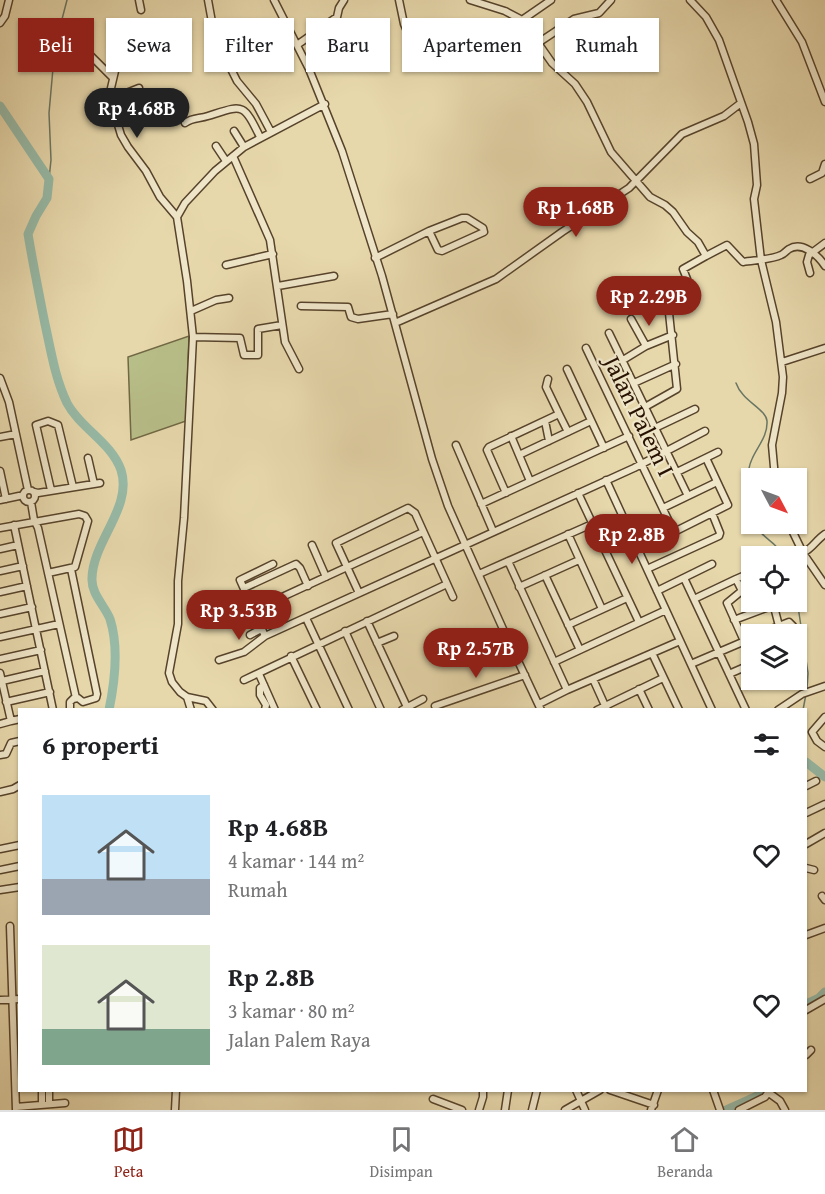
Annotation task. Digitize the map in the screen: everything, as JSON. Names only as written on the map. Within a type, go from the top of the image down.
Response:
[{"type":"street","points":[[0,23],[5,16],[9,0]]},
{"type":"street","points":[[139,0],[141,10]]},
{"type":"street","points":[[208,0],[212,22],[228,63],[237,81],[256,104],[272,132]]},
{"type":"street","points":[[274,0],[325,104],[356,190],[439,480],[464,544],[540,707],[567,690],[680,641]]},
{"type":"street","points":[[297,45],[337,17],[344,0]]},
{"type":"street","points":[[399,0],[403,18]]},
{"type":"street","points":[[470,0],[506,11],[518,18]]},
{"type":"street","points":[[525,18],[551,0]]},
{"type":"street","points":[[543,40],[574,19],[599,12],[611,0]]},
{"type":"street","points":[[690,0],[706,17],[719,40],[754,144],[757,167],[754,199],[761,260],[776,322],[782,362],[782,393],[771,450],[774,468]]},
{"type":"street","points":[[776,0],[802,42],[825,102]]},
{"type":"street","points":[[543,50],[552,63],[575,84],[611,152],[650,197],[673,212],[687,232],[698,242],[706,256]]},
{"type":"street","points":[[94,59],[112,77]]},
{"type":"street","points":[[114,72],[111,88],[115,115],[123,139],[147,171],[165,204],[177,217]]},
{"type":"street","points":[[114,98],[139,88]]},
{"type":"street","points":[[395,322],[498,278],[562,232],[620,195],[686,132],[707,125],[741,103]]},
{"type":"street","points":[[211,708],[206,701],[187,697],[174,686],[169,673],[178,624],[178,581],[184,519],[193,337],[177,217],[189,198],[226,161],[244,147],[325,104]]},
{"type":"street","points":[[185,123],[191,118],[206,117],[231,108],[238,108],[248,113],[260,137]]},
{"type":"street","points":[[234,131],[244,147]]},
{"type":"street","points":[[216,146],[226,161]]},
{"type":"street","points":[[233,156],[265,227],[273,254],[285,342],[299,369]]},
{"type":"street","points":[[810,179],[822,173],[825,164]]},
{"type":"street","points":[[375,258],[429,231],[462,218],[477,223],[484,230],[483,233],[440,251],[429,231]]},
{"type":"street","points":[[810,273],[807,262],[811,252],[825,243]]},
{"type":"street","points":[[645,407],[677,390],[669,313],[670,291],[687,280],[683,268],[727,245],[742,262],[782,255],[789,249],[803,247],[825,266]]},
{"type":"street","points":[[226,265],[273,254]]},
{"type":"street","points":[[278,286],[334,276]]},
{"type":"street","points":[[191,311],[216,300],[229,298]]},
{"type":"street","points":[[301,306],[348,307],[351,317],[358,319],[393,314]]},
{"type":"street","points":[[631,319],[646,346]]},
{"type":"street","points":[[193,337],[240,338],[244,355],[258,355],[258,329],[282,325]]},
{"type":"street","points":[[609,333],[688,496]]},
{"type":"street","points":[[623,360],[646,346],[673,335]]},
{"type":"street","name":"Jalan Palem I","points":[[586,348],[674,532]]},
{"type":"street","points":[[782,362],[825,348]]},
{"type":"street","points":[[634,383],[676,364]]},
{"type":"street","points":[[567,369],[604,448]]},
{"type":"street","points":[[0,378],[9,402],[31,491],[35,498],[31,502]]},
{"type":"street","points":[[548,379],[546,387],[568,432]]},
{"type":"street","points":[[655,428],[695,409]]},
{"type":"street","points":[[506,493],[488,448],[559,414]]},
{"type":"street","points":[[51,490],[36,425],[48,421],[58,425],[73,487]]},
{"type":"street","points":[[545,421],[549,441]]},
{"type":"street","points":[[519,455],[591,421]]},
{"type":"street","points":[[219,660],[244,652],[265,636],[642,464],[705,431]]},
{"type":"street","points":[[0,437],[16,434]]},
{"type":"street","points":[[511,436],[530,481]]},
{"type":"street","points":[[481,504],[628,436]]},
{"type":"street","points":[[456,445],[493,531]]},
{"type":"street","points":[[677,472],[718,452]]},
{"type":"street","points":[[31,502],[26,501],[23,497],[24,493],[31,491],[38,493],[97,483],[88,458]]},
{"type":"street","points":[[637,548],[728,505],[706,458]]},
{"type":"street","points":[[0,475],[3,500],[18,496]]},
{"type":"street","points":[[606,480],[711,708]]},
{"type":"street","points":[[663,508],[717,482]]},
{"type":"street","points":[[578,493],[639,622]]},
{"type":"street","points":[[31,502],[76,698],[83,702],[96,698],[97,687],[71,568]]},
{"type":"street","points":[[359,593],[335,544],[339,540],[408,508],[414,511],[453,597]]},
{"type":"street","points":[[648,569],[719,536],[720,533],[712,513]]},
{"type":"street","points":[[0,528],[34,520],[79,514],[85,516],[88,521],[75,567],[48,573]]},
{"type":"street","points":[[479,574],[592,524]]},
{"type":"street","points":[[14,525],[54,708]]},
{"type":"street","points":[[254,610],[423,532]]},
{"type":"street","points":[[568,534],[602,609]]},
{"type":"street","points":[[807,551],[812,549],[818,539],[825,534]]},
{"type":"street","points":[[0,549],[18,545]]},
{"type":"street","points":[[312,545],[326,577]]},
{"type":"street","points":[[807,559],[825,585]]},
{"type":"street","points":[[519,587],[579,560]]},
{"type":"street","points":[[508,561],[567,690]]},
{"type":"street","points":[[265,636],[240,580],[273,564]]},
{"type":"street","points":[[226,617],[245,591],[296,564],[308,586]]},
{"type":"street","points":[[657,591],[712,564]]},
{"type":"street","points":[[0,571],[23,567]]},
{"type":"street","points":[[818,577],[825,572]]},
{"type":"street","points":[[545,575],[580,650]]},
{"type":"street","points":[[694,599],[741,577]]},
{"type":"street","points":[[684,579],[746,708]]},
{"type":"street","points":[[736,579],[741,589]]},
{"type":"street","points":[[244,680],[447,584]]},
{"type":"street","points":[[0,592],[27,586]]},
{"type":"street","points":[[741,592],[727,603],[741,635]]},
{"type":"street","points":[[568,625],[627,597]]},
{"type":"street","points":[[0,614],[32,607]]},
{"type":"street","points":[[554,662],[666,610]]},
{"type":"street","points":[[734,620],[752,612]]},
{"type":"street","points":[[306,618],[348,708]]},
{"type":"street","points":[[367,621],[398,688],[404,708],[423,699]]},
{"type":"street","points":[[0,637],[59,624]]},
{"type":"street","points":[[250,634],[261,629]]},
{"type":"street","points":[[345,631],[380,708]]},
{"type":"street","points":[[377,643],[394,636]]},
{"type":"street","points":[[691,664],[741,642]]},
{"type":"street","points":[[0,659],[41,650]]},
{"type":"street","points":[[652,653],[678,708]]},
{"type":"street","points":[[291,656],[316,708]]},
{"type":"street","points":[[729,674],[741,669]]},
{"type":"street","points":[[2,681],[45,671]]},
{"type":"street","points":[[0,673],[11,721]]},
{"type":"street","points":[[259,674],[274,708]]},
{"type":"street","points":[[435,706],[525,675]]},
{"type":"street","points":[[593,679],[606,708],[663,678]]},
{"type":"street","points":[[264,685],[260,688],[260,695],[266,708]]},
{"type":"street","points":[[398,688],[405,685]]},
{"type":"street","points":[[781,708],[802,694],[825,686]]},
{"type":"street","points":[[639,689],[648,708]]},
{"type":"street","points":[[6,702],[50,692]]},
{"type":"street","points":[[187,697],[190,708]]},
{"type":"street","points":[[70,708],[70,702],[76,698]]},
{"type":"street","points":[[82,708],[83,702]]},
{"type":"street","points":[[825,717],[812,732],[817,741],[825,747]]},
{"type":"street","points":[[0,724],[18,719]]},
{"type":"street","points":[[7,762],[3,755],[10,743],[18,741]]},
{"type":"street","points":[[807,786],[816,781]]},
{"type":"street","points":[[0,792],[18,786]]},
{"type":"street","points":[[807,813],[825,804]]},
{"type":"street","points":[[807,843],[825,834]]},
{"type":"street","points":[[0,849],[18,845]]},
{"type":"street","points":[[0,870],[18,866]]},
{"type":"street","points":[[807,868],[814,870]]},
{"type":"street","points":[[0,890],[18,886]]},
{"type":"street","points":[[10,926],[16,999],[16,1108],[65,1103]]},
{"type":"street","points":[[807,935],[825,928]]},
{"type":"street","points":[[11,957],[18,957]]},
{"type":"street","points":[[0,1000],[16,999]]},
{"type":"street","points":[[807,1010],[825,999]]},
{"type":"street","points":[[43,1092],[46,1105]]},
{"type":"street","points":[[46,1105],[49,1092]]},
{"type":"street","points":[[175,1110],[176,1092]]},
{"type":"street","points":[[479,1110],[483,1092]]},
{"type":"street","points":[[505,1110],[508,1092]]},
{"type":"street","points":[[532,1110],[536,1092]]},
{"type":"street","points":[[577,1092],[585,1110]]},
{"type":"street","points":[[565,1110],[596,1092]]},
{"type":"street","points":[[615,1092],[652,1107],[657,1092]]},
{"type":"street","points":[[711,1092],[719,1108]]},
{"type":"street","points":[[739,1110],[769,1092],[780,1101],[785,1110]]},
{"type":"street","points":[[433,1099],[462,1110]]},
{"type":"green space","points":[[189,336],[186,421],[131,440],[128,357]]},
{"type":"waterway","points":[[49,179],[51,160],[49,113],[55,46],[67,0]]},
{"type":"waterway","points":[[0,106],[49,179],[47,198],[28,234],[59,384],[73,412],[110,451],[121,470],[122,497],[94,564],[92,578],[96,595],[108,614],[113,630],[114,676],[109,708]]},
{"type":"waterway","points":[[736,383],[743,395],[763,413],[767,421],[764,436],[749,468]]},
{"type":"waterway","points":[[762,534],[776,546]]},
{"type":"waterway","points":[[799,612],[801,624]]},
{"type":"waterway","points":[[807,666],[807,689]]},
{"type":"waterway","points":[[803,708],[806,694]]},
{"type":"waterway","points":[[807,763],[825,777]]},
{"type":"waterway","points":[[807,1004],[819,998],[825,992]]},
{"type":"waterway","points":[[726,1110],[762,1092]]}]
